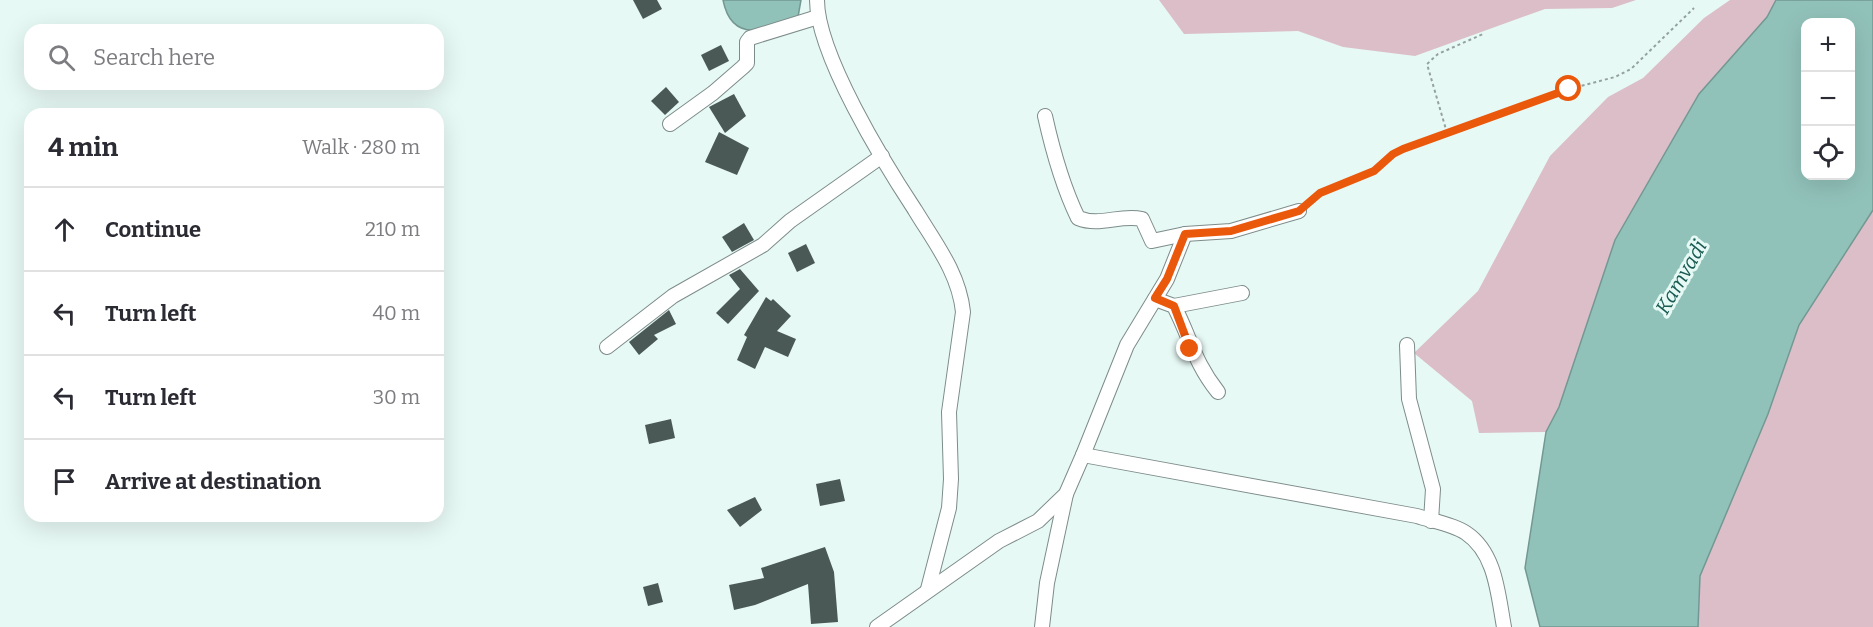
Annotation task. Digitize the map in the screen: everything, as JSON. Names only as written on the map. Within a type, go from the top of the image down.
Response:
[{"type":"street","points":[[817,0],[818,17],[824,40],[833,61],[882,156],[949,265],[962,297],[963,312],[949,412],[951,479],[949,508],[928,589]]},
{"type":"street","points":[[670,124],[713,93],[747,63],[747,42],[750,38],[818,17]]},
{"type":"street","points":[[1046,116],[1056,167],[1078,218],[1091,223],[1142,219],[1152,241],[1185,234],[1231,231],[1299,211]]},
{"type":"street","points":[[607,347],[673,296],[763,245],[790,221],[882,156]]},
{"type":"street","points":[[1042,627],[1047,583],[1066,494],[1126,345],[1167,279],[1185,234]]},
{"type":"street","points":[[1155,298],[1174,306],[1242,293]]},
{"type":"street","points":[[1174,306],[1203,373],[1218,392]]},
{"type":"street","points":[[1407,345],[1409,399],[1433,489],[1431,521]]},
{"type":"street","points":[[1083,455],[1431,521],[1465,532],[1483,549],[1493,571],[1504,627]]},
{"type":"street","points":[[877,627],[999,541],[1038,521],[1066,494]]},
{"type":"path","points":[[1299,211],[1320,193],[1374,171],[1393,154],[1569,89],[1631,69],[1694,8]]},
{"type":"path","points":[[1447,133],[1427,64],[1438,54],[1483,34]]},
{"type":"shaded area","points":[[1159,0],[1636,0],[1612,8],[1545,9],[1415,56],[1343,47],[1298,31],[1184,34]]},
{"type":"shaded area","points":[[1730,0],[1776,0],[1767,17],[1699,94],[1615,240],[1559,407],[1546,432],[1479,433],[1472,401],[1414,353],[1478,291],[1550,156],[1608,97],[1643,78],[1704,18]]},
{"type":"shaded area","points":[[1873,210],[1873,627],[1698,627],[1700,576],[1768,414],[1799,325]]},
{"type":"water","points":[[723,0],[801,0],[798,17],[775,26],[753,30],[743,29],[734,23]]},
{"type":"water","name":"Kamvadi","points":[[1776,0],[1873,0],[1873,210],[1799,325],[1768,414],[1700,576],[1698,627],[1540,627],[1525,568],[1546,432],[1559,407],[1615,240],[1699,94],[1767,17]]},
{"type":"building","points":[[633,0],[657,0],[662,9],[643,19]]},
{"type":"building","points":[[721,45],[729,61],[709,71],[701,55]]},
{"type":"building","points":[[666,87],[679,102],[665,115],[651,101]]},
{"type":"building","points":[[734,94],[746,116],[725,133],[709,107]]},
{"type":"building","points":[[719,132],[749,148],[737,175],[705,162]]},
{"type":"building","points":[[744,223],[754,240],[732,252],[722,237]]},
{"type":"building","points":[[806,244],[815,263],[797,272],[788,253]]},
{"type":"building","points":[[740,269],[759,291],[728,324],[716,313],[740,289],[729,275]]},
{"type":"building","points":[[766,297],[771,301],[773,299],[791,316],[777,331],[796,339],[788,357],[765,347],[755,369],[737,360],[747,337],[744,335]]},
{"type":"building","points":[[669,310],[676,324],[654,335],[658,339],[639,355],[629,342]]},
{"type":"building","points":[[671,419],[675,438],[649,444],[645,425]]},
{"type":"building","points":[[840,479],[845,501],[820,506],[816,484]]},
{"type":"building","points":[[755,497],[762,510],[740,527],[727,510]]},
{"type":"building","points":[[825,547],[834,572],[838,622],[811,624],[808,584],[755,605],[734,610],[729,585],[764,578],[761,568]]},
{"type":"building","points":[[658,583],[663,602],[648,606],[643,587]]},
{"type":"route","points":[[1190,349],[1174,306],[1155,298],[1167,279],[1185,234],[1231,231],[1299,211],[1320,193],[1374,171],[1393,154],[1403,149],[1569,89]]}]
